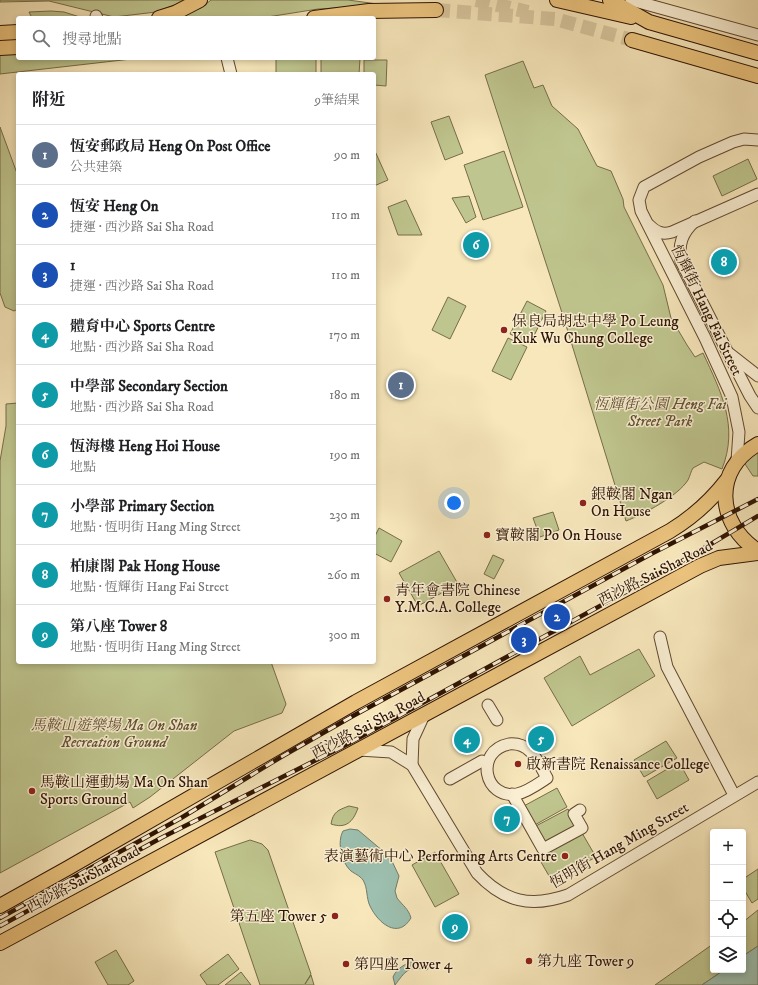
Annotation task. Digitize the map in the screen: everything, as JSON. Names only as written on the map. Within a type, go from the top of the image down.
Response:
[{"type":"main road","points":[[165,16],[182,10],[200,0]]},
{"type":"main road","points":[[558,0],[649,22],[758,54]]},
{"type":"main road","points":[[610,0],[649,22]]},
{"type":"main road","points":[[330,16],[369,11],[436,10]]},
{"type":"main road","points":[[0,33],[16,32]]},
{"type":"main road","points":[[632,40],[758,76]]},
{"type":"main road","points":[[0,48],[16,47]]},
{"type":"main road","points":[[758,444],[744,453],[737,461],[727,480],[725,501],[727,512],[734,529],[746,543],[758,552]]},
{"type":"main road","name":"西沙路 Sai Sha Road","points":[[0,906],[356,702],[670,531],[701,510],[715,496],[727,480]]},
{"type":"main road","name":"西沙路 Sai Sha Road","points":[[0,943],[700,566],[719,558],[758,552]]},
{"type":"street","points":[[631,0],[758,35]]},
{"type":"street","points":[[227,60],[230,72]]},
{"type":"street","name":"恆輝街 Hang Fai Street","points":[[737,461],[740,432],[732,397],[705,338],[639,206],[640,194],[644,187],[733,142],[744,139],[758,140]]},
{"type":"street","points":[[695,221],[758,194]]},
{"type":"street","name":"恆輝街 Hang Fai Street","points":[[646,222],[656,231],[667,234],[695,221]]},
{"type":"street","name":"恆輝街 Hang Fai Street","points":[[695,221],[684,233],[681,241],[681,261],[725,350],[758,408]]},
{"type":"street","points":[[725,350],[758,376]]},
{"type":"street","points":[[660,637],[666,667],[734,795]]},
{"type":"street","points":[[488,705],[497,720]]},
{"type":"street","points":[[412,765],[413,739],[424,715]]},
{"type":"street","points":[[512,794],[522,792],[547,778],[533,754],[527,748],[514,744],[504,745],[494,750],[487,765],[487,773],[495,788],[502,792],[512,794],[543,849],[582,828],[574,814],[580,810]]},
{"type":"street","name":"恆明街 Hang Ming Street","points":[[358,750],[391,752],[412,765],[477,873],[488,886],[502,895],[518,900],[535,902],[552,900],[568,895],[758,782]]},
{"type":"street","points":[[450,779],[482,761]]},
{"type":"green space","points":[[0,0],[187,0],[156,12],[122,16],[110,16],[49,1],[0,2]]},
{"type":"green space","points":[[211,0],[348,0],[385,5],[318,9],[274,16],[181,16],[201,8]]},
{"type":"green space","points":[[29,12],[64,12],[77,16],[31,16]]},
{"type":"green space","points":[[16,53],[16,60],[122,60],[0,74],[0,55]]},
{"type":"green space","points":[[276,60],[316,60],[316,72],[276,72]]},
{"type":"green space","points":[[321,60],[360,60],[359,72],[321,72]]},
{"type":"green space","points":[[364,60],[387,60],[386,86],[376,85],[376,72],[364,72]]},
{"type":"green space","name":"恆輝街公園 Heng Fai Street Park","points":[[523,61],[534,88],[543,85],[552,106],[578,129],[597,166],[611,171],[623,199],[624,207],[663,285],[671,318],[695,357],[703,353],[716,382],[726,410],[729,438],[727,453],[722,469],[704,462],[693,468],[688,480],[677,492],[651,509],[626,521],[565,322],[485,75]]},
{"type":"green space","points":[[449,116],[463,153],[445,160],[431,122]]},
{"type":"green space","points":[[0,127],[16,171],[16,310],[14,311],[5,307],[0,293]]},
{"type":"green space","points":[[504,151],[523,207],[483,220],[464,165]]},
{"type":"green space","points":[[376,153],[388,180],[376,185]]},
{"type":"green space","points":[[748,159],[757,179],[722,196],[713,176]]},
{"type":"green space","points":[[469,196],[476,217],[466,223],[452,198]]},
{"type":"green space","points":[[406,200],[422,235],[398,235],[388,207]]},
{"type":"green space","points":[[448,297],[466,306],[450,339],[432,330]]},
{"type":"green space","points":[[527,301],[546,311],[530,344],[510,334]]},
{"type":"green space","points":[[508,338],[527,347],[511,380],[492,371]]},
{"type":"green space","name":"馬鞍山遊樂場 Ma On Shan Recreation Ground","points":[[16,403],[16,664],[272,664],[286,704],[282,713],[234,731],[150,797],[133,808],[130,802],[0,873],[0,461],[6,426],[6,404]]},
{"type":"green space","points":[[758,451],[758,476],[753,476],[745,464],[749,456]]},
{"type":"green space","points":[[553,512],[559,530],[540,537],[533,518]]},
{"type":"green space","points":[[379,528],[402,541],[391,562],[376,554],[376,534]]},
{"type":"green space","points":[[439,551],[458,584],[418,606],[399,573]]},
{"type":"green space","points":[[493,555],[504,560],[494,579],[484,574]]},
{"type":"green space","points":[[639,649],[655,676],[572,726],[544,678],[580,656],[590,675]]},
{"type":"green space","points":[[666,741],[677,758],[644,777],[634,760]]},
{"type":"green space","points":[[679,762],[689,780],[657,799],[647,781]]},
{"type":"green space","points":[[557,788],[567,807],[533,826],[522,807]]},
{"type":"green space","points":[[349,806],[358,808],[351,821],[341,826],[331,824],[333,817],[337,812]]},
{"type":"green space","points":[[568,809],[578,828],[544,846],[534,827]]},
{"type":"green space","points":[[582,833],[596,857],[552,881],[538,857]]},
{"type":"green space","points":[[250,840],[262,844],[268,850],[311,974],[305,984],[311,975],[314,985],[260,985],[215,852]]},
{"type":"green space","points":[[435,852],[459,894],[435,907],[412,865]]},
{"type":"green space","points":[[758,869],[758,899],[752,903],[746,893],[746,877]]},
{"type":"green space","points":[[758,910],[758,946],[746,954],[746,937],[746,920]]},
{"type":"green space","points":[[710,946],[710,973],[720,973],[702,985],[655,985]]},
{"type":"green space","points":[[116,950],[134,981],[128,985],[108,985],[95,962]]},
{"type":"green space","points":[[228,954],[239,969],[218,985],[207,985],[200,975]]},
{"type":"green space","points":[[241,972],[251,985],[225,985]]},
{"type":"shaded area","points":[[350,829],[358,830],[390,857],[399,876],[395,891],[397,898],[407,909],[411,918],[400,928],[389,927],[378,918],[369,903],[366,886],[363,880],[351,871],[342,857],[340,846],[341,836],[343,831]]},
{"type":"shaded area","points":[[758,946],[758,985],[702,985],[720,973],[746,973],[746,954]]},
{"type":"shaded area","points":[[414,961],[425,962],[430,965],[427,970],[415,968],[411,969],[402,976],[395,985],[393,977],[397,971],[404,965]]},
{"type":"tunnel","points":[[476,0],[528,12]]},
{"type":"tunnel","points":[[436,10],[555,19],[632,40]]},
{"type":"railway","points":[[0,918],[181,818],[281,757],[351,717],[651,554],[758,499]]},
{"type":"railway","points":[[0,926],[161,838],[342,747],[684,560],[758,516]]},
{"type":"place","name":"恆海樓 Heng Hoi House","points":[[476,245]]},
{"type":"place","name":"柏康閣 Pak Hong House","points":[[724,262]]},
{"type":"place","name":"保良局胡忠中學 Po Leung Kuk Wu Chung College","points":[[504,330]]},
{"type":"place","name":"恆安郵政局 Heng On Post Office","points":[[401,385]]},
{"type":"place","name":"銀鞍閣 Ngan On House","points":[[583,503]]},
{"type":"place","name":"寶鞍閣 Po On House","points":[[487,535]]},
{"type":"place","name":"青年會書院 Chinese Y.M.C.A. College","points":[[387,599]]},
{"type":"place","name":"恆安 Heng On","points":[[557,617]]},
{"type":"place","name":"1","points":[[524,640]]},
{"type":"place","name":"中學部 Secondary Section","points":[[541,739]]},
{"type":"place","name":"體育中心 Sports Centre","points":[[467,740]]},
{"type":"place","name":"啟新書院 Renaissance College","points":[[518,764]]},
{"type":"place","name":"馬鞍山運動場 Ma On Shan Sports Ground","points":[[32,791]]},
{"type":"place","name":"小學部 Primary Section","points":[[507,819]]},
{"type":"place","name":"表演藝術中心 Performing Arts Centre","points":[[565,856]]},
{"type":"place","name":"第五座 Tower 5","points":[[335,916]]},
{"type":"place","name":"第八座 Tower 8","points":[[455,927]]},
{"type":"place","name":"第九座 Tower 9","points":[[529,961]]},
{"type":"place","name":"第四座 Tower 4","points":[[346,964]]}]
